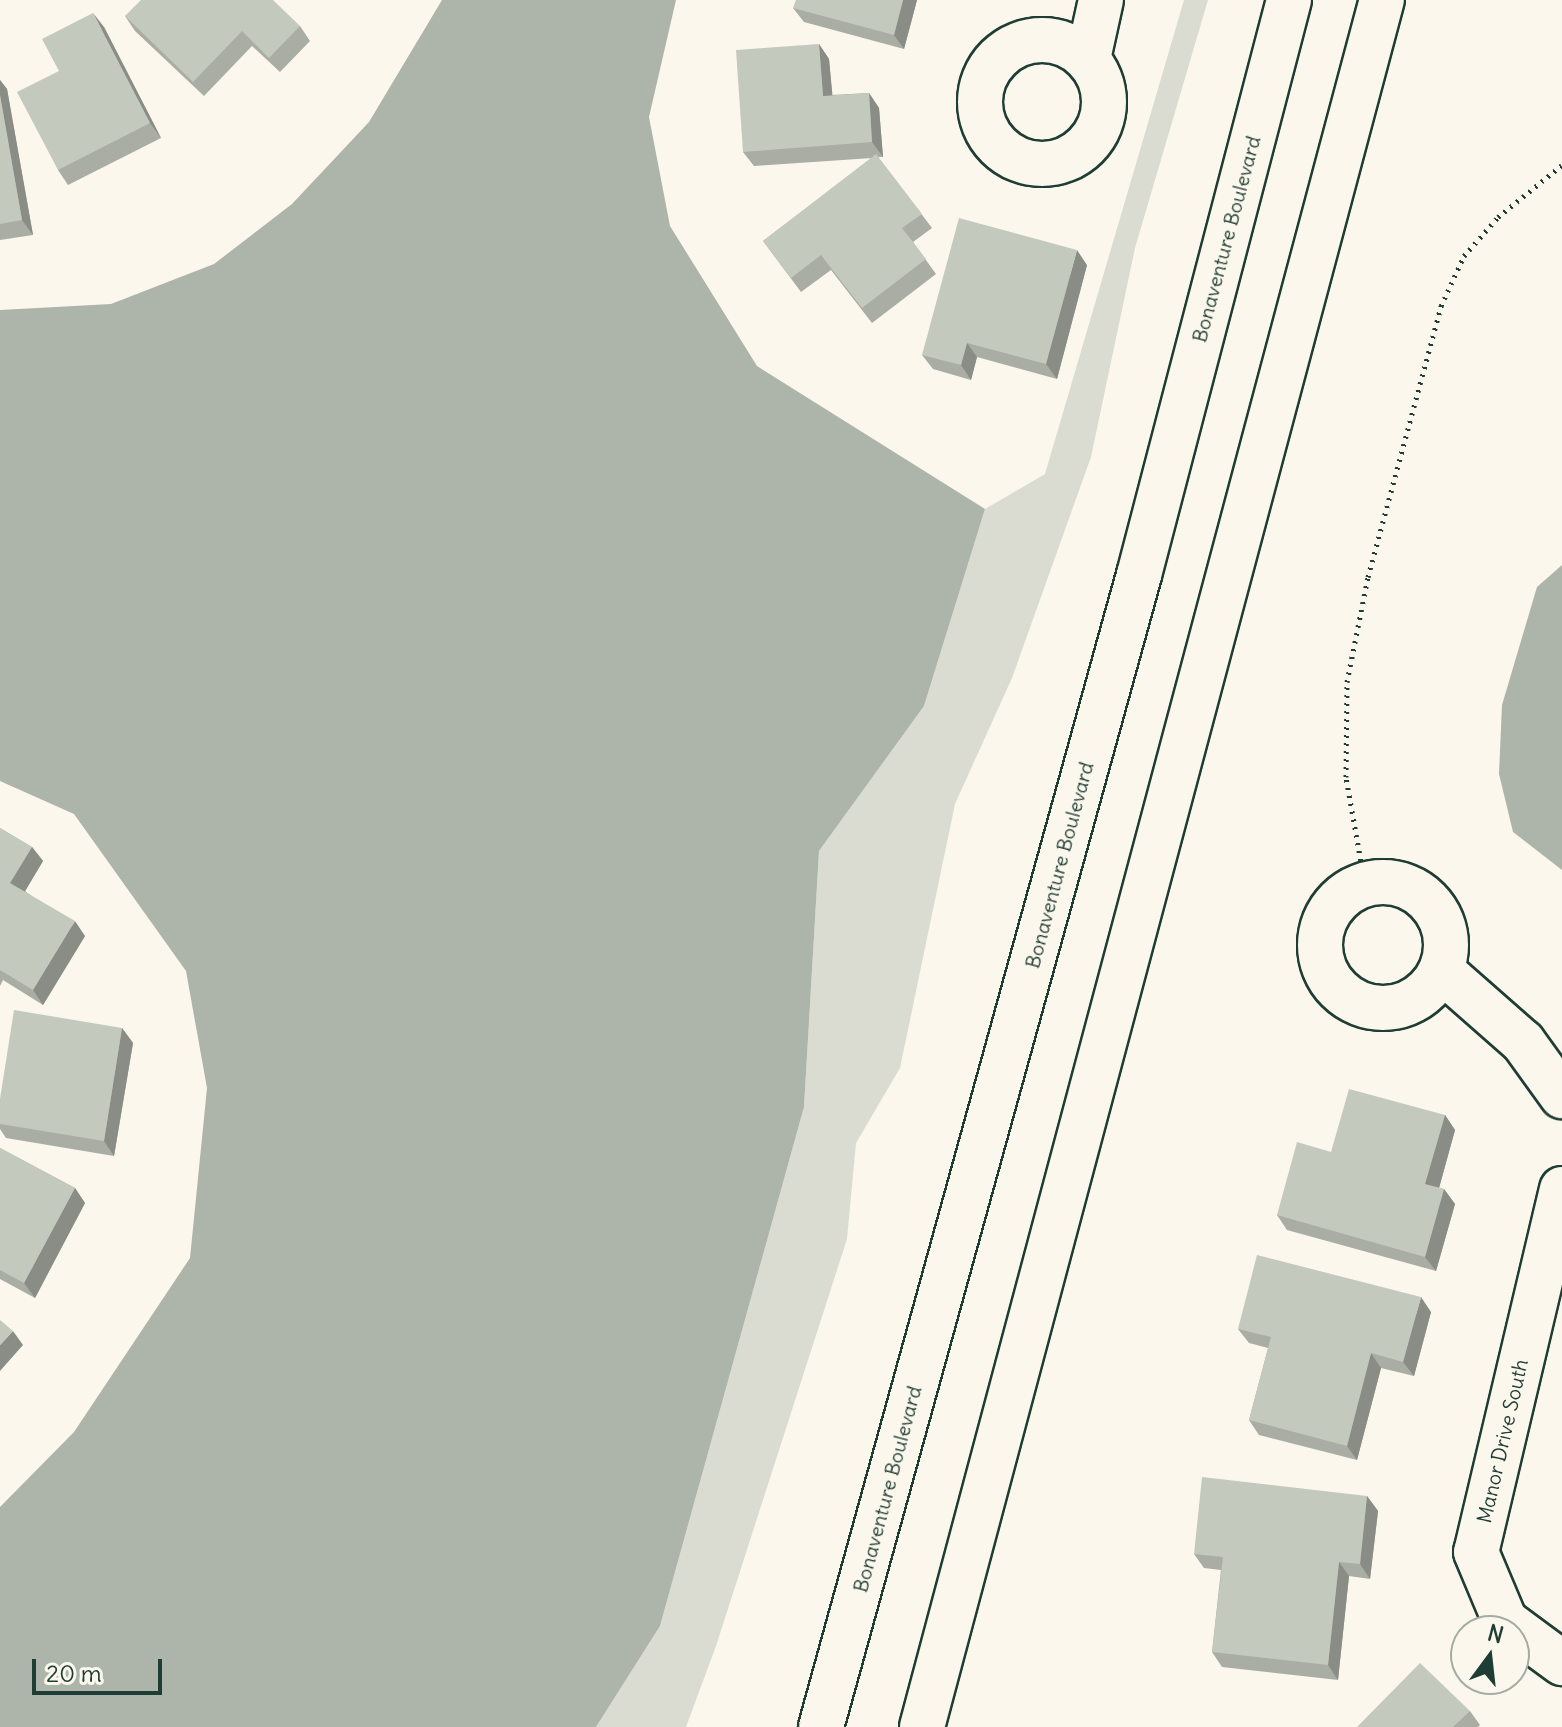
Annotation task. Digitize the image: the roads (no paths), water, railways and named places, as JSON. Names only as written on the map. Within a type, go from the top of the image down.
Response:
[{"type":"main road","points":[[1088,59],[1101,0]]},
{"type":"main road","name":"Bonaventure Boulevard","points":[[821,1727],[1139,575],[1289,0]]},
{"type":"main road","points":[[922,1727],[1382,0]]},
{"type":"main road","points":[[1385,881],[1423,896],[1445,930],[1441,970],[1429,988],[1392,1007],[1371,1007],[1335,985],[1324,967],[1323,926],[1332,907],[1365,884],[1385,881]]},
{"type":"main road","points":[[1441,970],[1523,1042],[1562,1096]]},
{"type":"main road","name":"Manor Drive South","points":[[1562,1189],[1476,1552],[1505,1621],[1562,1663]]}]
